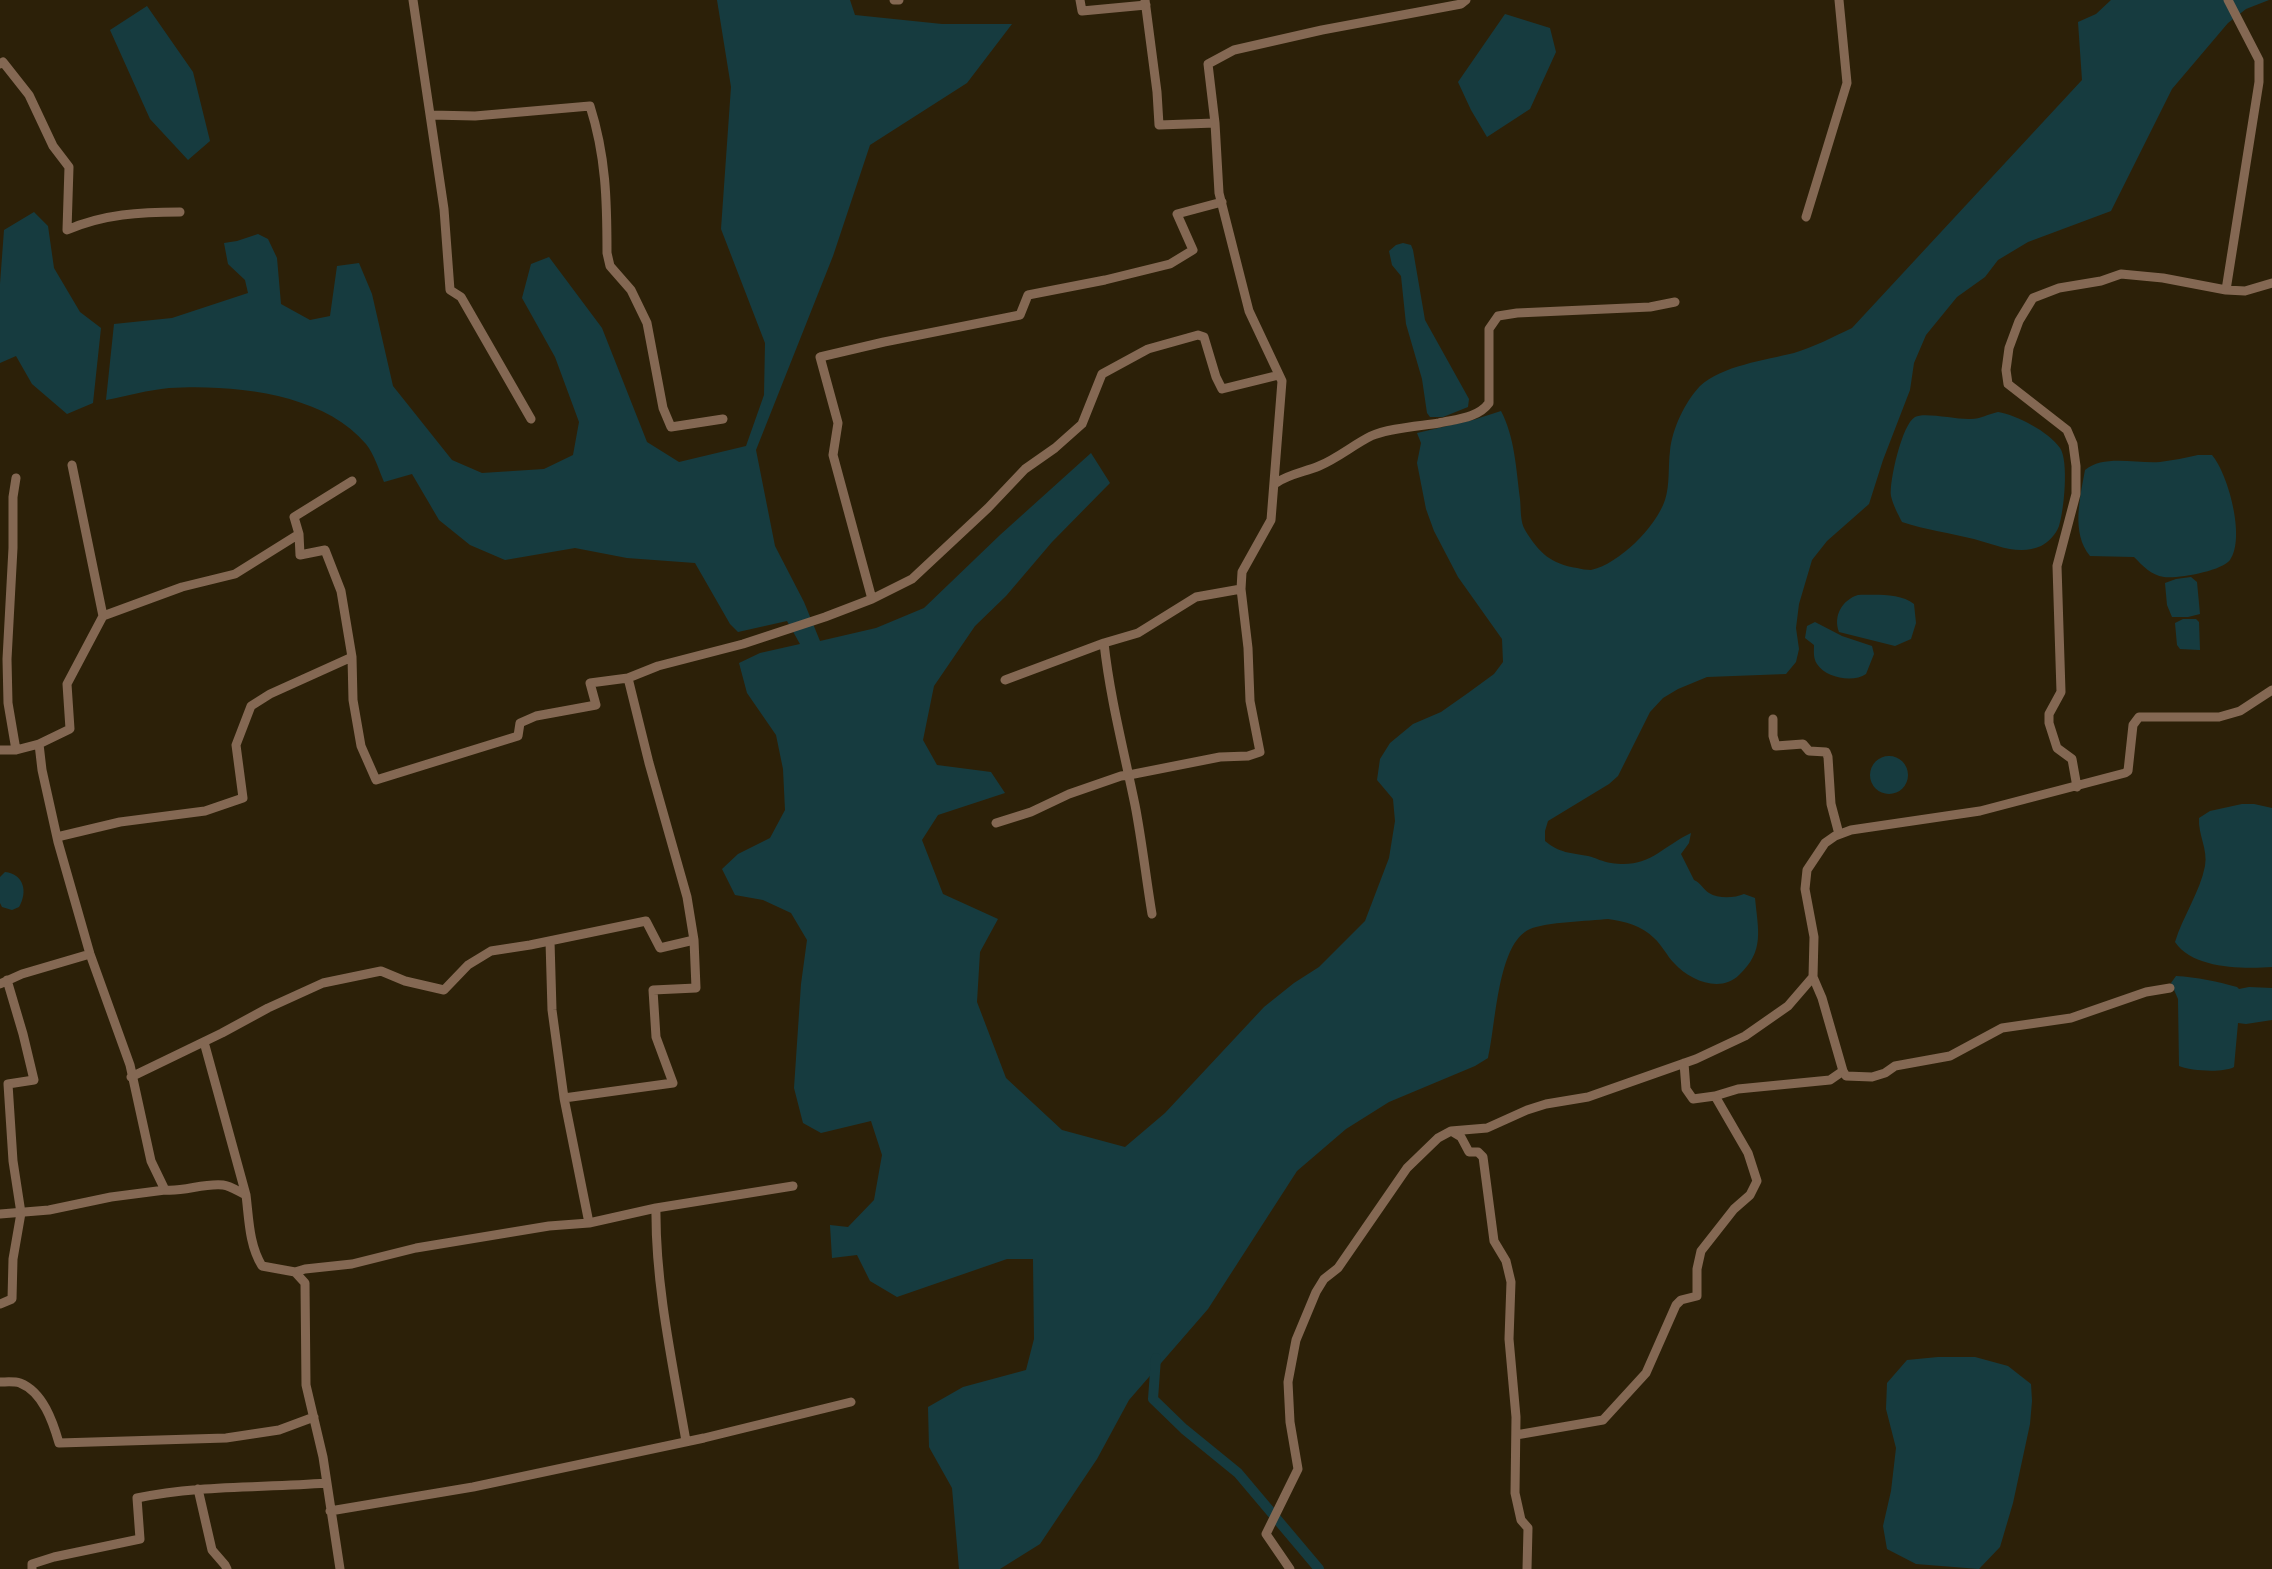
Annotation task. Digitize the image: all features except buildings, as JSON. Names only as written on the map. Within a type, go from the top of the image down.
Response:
[{"type":"street","points":[[413,0],[444,209],[450,290],[461,297],[531,419]]},
{"type":"street","points":[[894,0],[899,0]]},
{"type":"street","points":[[1080,0],[1082,11],[1146,2],[1159,125],[1215,123]]},
{"type":"street","points":[[996,823],[1032,812],[1069,794],[1128,775],[1220,757],[1248,756],[1260,752],[1250,701],[1248,648],[1241,589],[1242,572],[1271,520],[1276,483],[1282,381],[1249,311],[1219,193],[1215,123],[1208,64],[1234,50],[1322,30],[1461,4],[1466,0]]},
{"type":"street","points":[[1806,217],[1847,83],[1839,0]]},
{"type":"street","points":[[2226,290],[2259,81],[2259,60],[2230,4]]},
{"type":"street","points":[[0,64],[3,62],[29,95],[53,146],[69,167],[67,230],[109,216],[180,212]]},
{"type":"street","points":[[430,115],[475,116],[590,106],[598,131],[605,168],[607,253],[610,266],[631,290],[647,323],[663,408],[671,427],[723,419]]},
{"type":"street","points":[[872,599],[833,455],[838,423],[820,357],[1020,315],[1028,295],[1170,264],[1193,250],[1177,214],[1222,202]]},
{"type":"street","points":[[2078,787],[2072,759],[2057,748],[2049,723],[2049,714],[2061,692],[2057,566],[2076,494],[2076,466],[2073,444],[2067,430],[2008,384],[2006,370],[2009,348],[2019,321],[2033,298],[2059,288],[2101,281],[2121,274],[2163,278],[2226,290],[2245,291],[2272,283]]},
{"type":"street","points":[[1276,483],[1284,477],[1321,465],[1346,453],[1373,435],[1451,420],[1483,411],[1489,403],[1489,329],[1498,316],[1517,313],[1650,307],[1675,302]]},
{"type":"street","points":[[352,481],[294,517],[299,534],[300,555],[325,550],[341,591],[352,657],[353,700],[361,746],[376,780],[518,736],[520,723],[536,716],[596,705],[590,683],[628,678],[658,666],[825,618],[872,599],[912,579],[988,508],[1025,469],[1056,448],[1082,424],[1102,374],[1109,368],[1148,349],[1198,335],[1204,337],[1208,342],[1216,377],[1222,389],[1279,375]]},
{"type":"street","points":[[0,750],[16,750],[39,744],[70,729],[67,684],[103,616],[72,465]]},
{"type":"street","points":[[16,478],[13,497],[13,548],[3,659],[16,750]]},
{"type":"street","points":[[103,616],[182,587],[235,574],[299,534]]},
{"type":"street","points":[[1005,680],[1104,643],[1138,633],[1196,597],[1241,589]]},
{"type":"street","points":[[1104,643],[1152,914]]},
{"type":"street","points":[[57,837],[120,822],[205,811],[243,798],[236,745],[251,706],[270,694],[352,657]]},
{"type":"street","points":[[564,1098],[673,1083],[656,1037],[653,990],[696,988],[694,940],[687,897],[649,764],[628,678]]},
{"type":"street","points":[[2170,988],[2146,992],[2071,1018],[2002,1028],[1950,1056],[1895,1066],[1885,1073],[1872,1077],[1846,1076],[1822,998],[1813,977],[1814,937],[1805,889],[1807,870],[1825,843],[1851,830],[1980,812],[2127,772],[2133,725],[2139,717],[2219,717],[2240,711],[2272,690]]},
{"type":"street","points":[[1773,719],[1773,736],[1776,746],[1803,744],[1809,751],[1826,752],[1832,804],[1839,834]]},
{"type":"street","points":[[39,744],[42,770],[57,837],[90,954],[130,1065],[151,1161],[165,1190]]},
{"type":"street","points":[[131,1077],[322,983],[381,970],[405,981],[444,990],[468,965],[491,951],[646,921],[660,948],[694,940]]},
{"type":"street","points":[[550,941],[552,1010],[564,1098],[589,1222]]},
{"type":"street","points":[[0,1304],[12,1299],[13,1259],[21,1213],[13,1161],[8,1084],[33,1080],[23,1034],[4,982],[62,960],[90,954]]},
{"type":"street","points":[[1290,1569],[1266,1534],[1298,1469],[1290,1422],[1288,1382],[1296,1340],[1316,1292],[1324,1279],[1338,1268],[1407,1167],[1437,1138],[1451,1131],[1487,1128],[1546,1104],[1588,1097],[1728,1045],[1774,1017],[1801,992],[1813,977]]},
{"type":"street","points":[[204,1042],[246,1195],[252,1243],[262,1266],[295,1272],[351,1264],[416,1248],[549,1226],[589,1222],[656,1208],[793,1186]]},
{"type":"street","points":[[1684,1063],[1686,1089],[1693,1099],[1715,1096],[1738,1089],[1830,1080],[1843,1071]]},
{"type":"street","points":[[1516,1435],[1603,1420],[1646,1373],[1676,1305],[1682,1300],[1697,1296],[1697,1269],[1701,1251],[1734,1209],[1750,1195],[1756,1181],[1748,1153],[1715,1096]]},
{"type":"street","points":[[1451,1131],[1461,1137],[1469,1152],[1478,1152],[1483,1157],[1494,1241],[1509,1271],[1511,1298],[1509,1339],[1516,1435],[1515,1493],[1521,1520],[1528,1528],[1527,1569]]},
{"type":"street","points":[[0,1214],[21,1213],[165,1190],[225,1185],[246,1195]]},
{"type":"street","points":[[656,1208],[655,1238],[686,1441]]},
{"type":"street","points":[[295,1272],[305,1283],[306,1385],[323,1457],[340,1569]]},
{"type":"street","points":[[0,1382],[19,1383],[33,1393],[52,1418],[59,1443],[226,1437],[279,1430],[314,1417]]},
{"type":"street","points":[[330,1511],[473,1487],[686,1441],[851,1402]]},
{"type":"street","points":[[32,1569],[32,1564],[54,1557],[140,1539],[137,1498],[198,1489],[270,1488],[326,1483]]},
{"type":"street","points":[[198,1489],[212,1550],[226,1569]]},
{"type":"water","points":[[717,0],[850,0],[855,15],[942,24],[1012,24],[967,83],[870,145],[833,256],[756,450],[775,546],[804,602],[820,641],[876,628],[924,608],[1000,535],[1091,453],[1110,483],[1052,542],[1006,596],[975,626],[934,686],[923,740],[937,765],[991,772],[1005,793],[938,815],[922,840],[943,894],[998,919],[980,952],[977,1002],[1006,1078],[1062,1130],[1125,1147],[1165,1113],[1264,1007],[1319,967],[1365,921],[1389,858],[1395,821],[1393,799],[1377,780],[1380,759],[1390,743],[1413,724],[1441,712],[1494,674],[1503,662],[1502,639],[1458,577],[1434,531],[1426,509],[1417,463],[1421,443],[1417,433],[1501,411],[1506,421],[1514,454],[1522,523],[1530,538],[1546,556],[1560,564],[1589,570],[1602,566],[1635,543],[1660,511],[1668,488],[1673,434],[1694,392],[1720,373],[1801,351],[1852,328],[2082,80],[2078,22],[2096,14],[2111,0],[2269,0],[2246,9],[2228,23],[2172,89],[2111,211],[2028,242],[1998,260],[1985,277],[1957,297],[1926,335],[1914,363],[1910,390],[1869,504],[1827,541],[1812,560],[1799,604],[1796,628],[1799,649],[1796,662],[1786,674],[1707,677],[1663,698],[1650,712],[1618,776],[1609,784],[1548,821],[1545,841],[1550,845],[1565,852],[1611,863],[1624,864],[1645,860],[1691,833],[1689,843],[1681,854],[1694,880],[1709,893],[1717,896],[1731,897],[1744,894],[1755,898],[1758,939],[1753,957],[1747,966],[1739,975],[1724,983],[1715,984],[1697,979],[1688,975],[1671,960],[1657,941],[1644,930],[1608,919],[1546,925],[1530,929],[1519,937],[1504,968],[1488,1058],[1475,1066],[1389,1102],[1346,1129],[1297,1171],[1208,1309],[1129,1400],[1097,1459],[1040,1544],[1000,1569],[959,1569],[952,1488],[929,1447],[928,1407],[963,1387],[1026,1370],[1034,1339],[1033,1259],[1007,1259],[897,1297],[870,1281],[857,1255],[832,1258],[830,1225],[848,1227],[874,1200],[882,1155],[871,1121],[821,1133],[803,1123],[794,1088],[801,984],[807,940],[791,913],[763,900],[735,895],[722,869],[738,854],[770,838],[785,810],[783,769],[776,735],[747,693],[739,663],[760,653],[800,644],[787,621],[738,632],[730,624],[695,563],[627,558],[575,548],[505,560],[470,545],[439,520],[412,474],[384,482],[366,444],[348,427],[326,413],[302,403],[275,395],[248,391],[194,387],[161,389],[106,400],[114,324],[172,318],[248,293],[245,280],[228,264],[224,243],[258,234],[268,239],[277,258],[281,304],[310,320],[330,316],[337,266],[359,263],[372,294],[393,386],[452,460],[482,473],[544,469],[573,455],[579,422],[555,357],[522,298],[531,264],[549,257],[602,328],[647,442],[679,462],[746,446],[764,395],[765,343],[721,229],[731,87]]},
{"type":"water","points":[[147,6],[193,72],[210,141],[188,160],[150,119],[110,30]]},
{"type":"water","points":[[1505,14],[1550,28],[1556,52],[1530,109],[1487,137],[1458,82]]},
{"type":"water","points":[[34,212],[48,226],[54,268],[80,312],[101,328],[93,403],[67,414],[32,384],[16,356],[0,363],[0,284],[4,230]]},
{"type":"water","points":[[1403,243],[1411,245],[1413,250],[1425,320],[1469,399],[1468,407],[1443,417],[1430,417],[1427,413],[1422,379],[1406,324],[1401,276],[1392,265],[1389,251]]},
{"type":"water","points":[[1998,412],[2032,425],[2055,442],[2063,454],[2065,474],[2063,509],[2059,526],[2052,538],[2033,549],[2016,550],[1902,522],[1893,503],[1891,489],[1897,454],[1910,422],[1920,416],[1971,419]]},
{"type":"water","points":[[2198,455],[2212,455],[2224,476],[2229,491],[2236,522],[2234,550],[2230,560],[2209,571],[2164,577],[2151,572],[2134,557],[2090,556],[2080,537],[2078,515],[2085,470],[2102,462],[2160,462]]},
{"type":"water","points":[[2191,577],[2197,582],[2200,614],[2172,617],[2167,605],[2165,583]]},
{"type":"water","points":[[1858,595],[1895,596],[1914,604],[1916,623],[1911,639],[1895,646],[1839,632],[1837,620],[1840,609],[1852,597]]},
{"type":"water","points":[[2183,619],[2196,619],[2199,622],[2200,650],[2180,649],[2177,645],[2175,623]]},
{"type":"water","points":[[1815,622],[1842,636],[1872,646],[1874,654],[1866,674],[1861,677],[1840,678],[1821,669],[1815,659],[1814,645],[1805,638],[1807,626]]},
{"type":"water","points":[[1889,756],[1896,757],[1902,762],[1907,768],[1907,782],[1902,788],[1896,793],[1889,794],[1882,793],[1876,788],[1871,782],[1870,775],[1871,768],[1876,762],[1882,757]]},
{"type":"water","points":[[2242,804],[2272,808],[2272,967],[2233,967],[2206,962],[2183,951],[2175,942],[2205,866],[2199,818],[2210,811]]},
{"type":"water","points":[[5,872],[16,876],[24,890],[19,907],[12,910],[2,907],[0,903],[0,877]]},
{"type":"water","points":[[2176,976],[2191,977],[2239,989],[2272,988],[2272,1020],[2238,1023],[2234,1067],[2207,1071],[2179,1066],[2178,999],[2171,983]]},
{"type":"water","points":[[1975,1357],[2008,1366],[2031,1384],[2030,1424],[2013,1503],[2000,1547],[1979,1569],[1916,1564],[1887,1549],[1883,1526],[1891,1491],[1896,1448],[1886,1409],[1887,1383],[1907,1360]]},
{"type":"waterway","points":[[1156,1358],[1153,1399],[1184,1429],[1238,1473],[1319,1569]]}]
